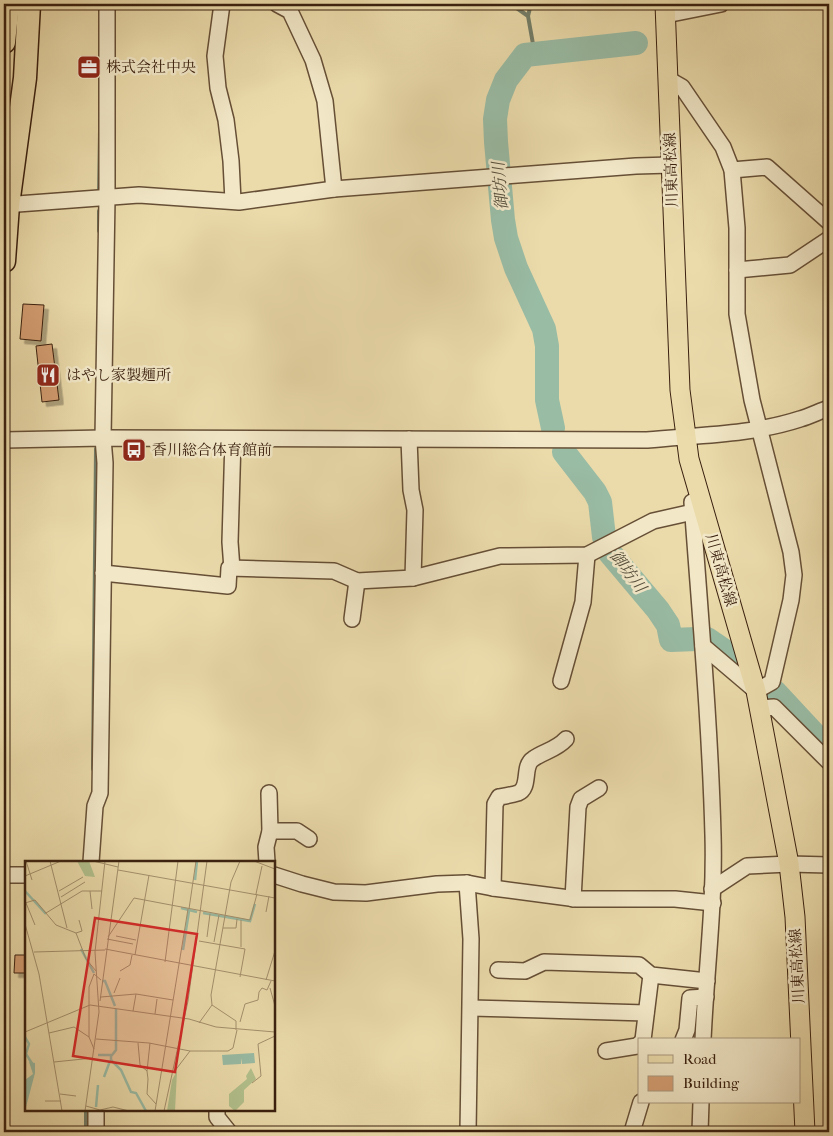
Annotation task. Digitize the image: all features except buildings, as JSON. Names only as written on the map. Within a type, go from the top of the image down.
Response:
[{"type":"highway","points":[[4,42],[8,4]]},
{"type":"highway","points":[[4,261],[6,205],[25,78],[30,4]]},
{"type":"main road","name":"川東高松線","points":[[665,10],[680,390],[689,459],[758,699],[789,864],[795,916],[805,1132]]},
{"type":"street","points":[[4,9],[8,4]]},
{"type":"street","points":[[91,861],[94,806],[100,793],[105,462],[103,438],[107,198],[107,4]]},
{"type":"street","points":[[222,4],[215,56],[218,88],[226,120],[229,144],[233,201]]},
{"type":"street","points":[[277,4],[290,11],[313,60],[325,101],[334,189]]},
{"type":"street","points":[[665,10],[720,4]]},
{"type":"street","points":[[668,79],[682,87],[723,147],[732,170],[737,228],[737,314],[752,400],[761,429],[791,552],[794,575],[791,600],[772,682],[758,699]]},
{"type":"street","points":[[6,205],[139,195],[233,201],[334,189],[671,165]]},
{"type":"street","points":[[732,170],[767,167],[829,222]]},
{"type":"street","points":[[737,270],[790,265],[829,239]]},
{"type":"street","points":[[4,440],[103,438],[647,440],[719,435],[761,429],[800,419],[829,408]]},
{"type":"street","points":[[232,569],[230,542],[233,439]]},
{"type":"street","points":[[409,439],[411,490],[415,510],[413,578]]},
{"type":"street","points":[[689,459],[703,646],[713,835],[713,896],[703,1038]]},
{"type":"street","points":[[103,574],[228,586],[228,568],[334,571],[357,581],[413,578],[500,556],[586,555],[653,521],[693,512]]},
{"type":"street","points":[[561,682],[582,602],[586,555]]},
{"type":"street","points":[[352,619],[357,581]]},
{"type":"street","points":[[703,646],[758,699],[774,707],[829,762]]},
{"type":"street","points":[[493,888],[495,804],[499,797],[520,792],[524,788],[527,768],[531,760],[559,746],[566,739]]},
{"type":"street","points":[[573,899],[578,807],[581,799],[599,788]]},
{"type":"street","points":[[267,861],[266,847],[270,831],[270,793]]},
{"type":"street","points":[[270,831],[297,831],[309,839]]},
{"type":"street","points":[[275,875],[334,892],[366,893],[438,884],[467,883],[573,899],[675,899],[713,896],[747,866],[829,865]]},
{"type":"street","points":[[4,874],[25,875]]},
{"type":"street","points":[[467,883],[471,939],[468,1132]]},
{"type":"street","points":[[498,970],[525,971],[544,962],[639,965],[651,975],[707,981]]},
{"type":"street","points":[[643,1038],[651,975]]},
{"type":"street","points":[[684,1038],[687,1030],[690,998],[706,997]]},
{"type":"street","points":[[471,1008],[646,1013]]},
{"type":"street","points":[[606,1051],[638,1045]]},
{"type":"street","points":[[632,1132],[640,1104]]},
{"type":"street","points":[[700,1132],[701,1104]]},
{"type":"street","points":[[96,1111],[96,1132]]},
{"type":"street","points":[[217,1111],[216,1117],[229,1132]]},
{"type":"waterway","points":[[511,4],[528,16],[533,44],[531,55]]},
{"type":"waterway","points":[[528,16],[531,4]]},
{"type":"waterway","name":"御坊川","points":[[553,428],[547,400],[547,346],[544,329],[516,268],[506,238],[496,142],[495,119],[498,100],[506,80],[525,55],[636,43]]},
{"type":"waterway","points":[[99,194],[100,131]]},
{"type":"waterway","points":[[99,211],[99,231]]},
{"type":"waterway","points":[[93,769],[96,449]]},
{"type":"waterway","name":"御坊川","points":[[564,452],[595,492],[600,502],[604,537],[610,553],[658,610],[668,625],[671,640],[697,639]]},
{"type":"waterway","name":"御坊川","points":[[707,639],[729,654]]},
{"type":"waterway","name":"御坊川","points":[[775,692],[829,750]]},
{"type":"waterway","points":[[86,1111],[86,1132]]},
{"type":"place","name":"株式会社中央","points":[[89,67]]},
{"type":"place","name":"はやし家製麺所","points":[[48,375]]},
{"type":"place","name":"香川総合体育館前","points":[[134,450]]}]
